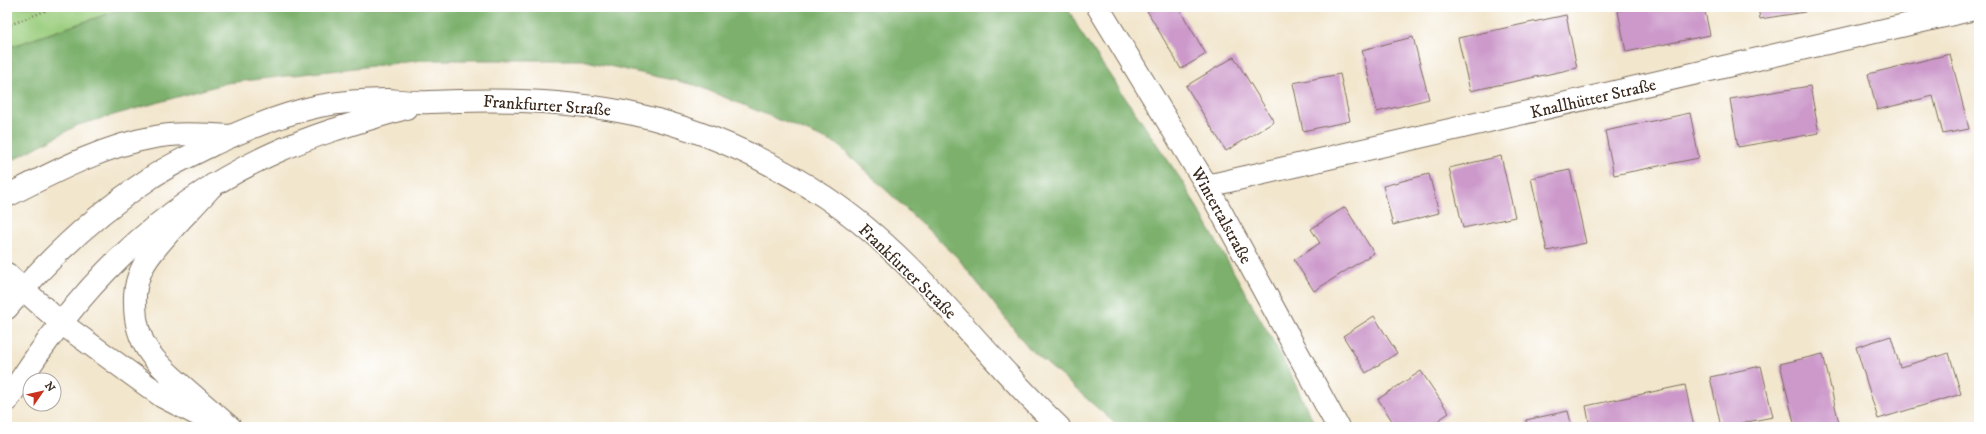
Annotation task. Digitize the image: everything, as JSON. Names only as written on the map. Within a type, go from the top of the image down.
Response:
[{"type":"main road","name":"Wintertalstraße","points":[[1098,7],[1207,186],[1338,427]]},
{"type":"main road","name":"Knallhütter Straße","points":[[1207,186],[1979,8]]},
{"type":"main road","name":"Frankfurter Straße","points":[[426,102],[489,99],[531,100],[609,108],[681,126],[719,139],[754,156],[827,199],[864,226],[931,290],[1036,405],[1059,427]]},
{"type":"main road","points":[[7,308],[23,289],[102,212],[150,178],[232,136],[262,123],[320,106],[385,100],[426,102]]},
{"type":"main road","points":[[7,401],[36,355],[88,290],[133,243],[180,206],[213,185],[276,152],[350,124],[426,102]]},
{"type":"main road","points":[[7,196],[53,172],[93,155],[155,137],[180,135],[232,136]]},
{"type":"main road","points":[[213,185],[152,253],[143,267],[137,281],[134,296],[135,314],[138,333],[146,349],[157,364],[230,427]]},
{"type":"main road","points":[[7,274],[61,323],[163,397],[223,427]]},
{"type":"path","points":[[7,26],[55,7]]},
{"type":"green space","points":[[7,7],[128,7],[7,48]]},
{"type":"green space","points":[[128,7],[1067,7],[1081,33],[1182,181],[1282,357],[1316,427],[1119,427],[1028,347],[957,257],[837,144],[695,85],[582,60],[423,60],[227,83],[78,125],[7,163],[7,48]]},
{"type":"building","points":[[1145,7],[1178,7],[1206,54],[1181,69]]},
{"type":"building","points":[[1635,7],[1704,7],[1710,35],[1626,52],[1618,11]]},
{"type":"building","points":[[1758,7],[1804,7],[1805,12],[1760,19]]},
{"type":"building","points":[[1566,15],[1577,68],[1470,91],[1458,38]]},
{"type":"building","points":[[1413,37],[1429,99],[1377,112],[1362,50]]},
{"type":"building","points":[[1950,54],[1969,129],[1943,134],[1933,96],[1877,110],[1868,74]]},
{"type":"building","points":[[1234,57],[1274,122],[1226,151],[1186,86]]},
{"type":"building","points":[[1340,74],[1350,121],[1303,131],[1293,83]]},
{"type":"building","points":[[1810,86],[1819,133],[1738,147],[1730,99]]},
{"type":"building","points":[[1690,113],[1699,158],[1614,175],[1605,131]]},
{"type":"building","points":[[1501,156],[1515,217],[1463,228],[1449,168]]},
{"type":"building","points":[[1570,170],[1586,243],[1547,251],[1531,178]]},
{"type":"building","points":[[1429,174],[1439,213],[1393,225],[1383,186]]},
{"type":"building","points":[[1345,207],[1374,253],[1314,291],[1294,260],[1320,243],[1311,229]]},
{"type":"building","points":[[1374,316],[1397,353],[1366,373],[1343,336]]},
{"type":"building","points":[[1891,336],[1900,367],[1949,353],[1961,394],[1878,419],[1856,347]]},
{"type":"building","points":[[1823,354],[1839,423],[1822,427],[1795,427],[1780,364]]},
{"type":"building","points":[[1761,366],[1773,417],[1721,427],[1710,377]]},
{"type":"building","points":[[1421,371],[1449,413],[1428,427],[1396,427],[1378,399]]},
{"type":"building","points":[[1685,385],[1694,427],[1590,427],[1586,406]]},
{"type":"building","points":[[1568,411],[1572,427],[1527,427],[1526,420]]}]
